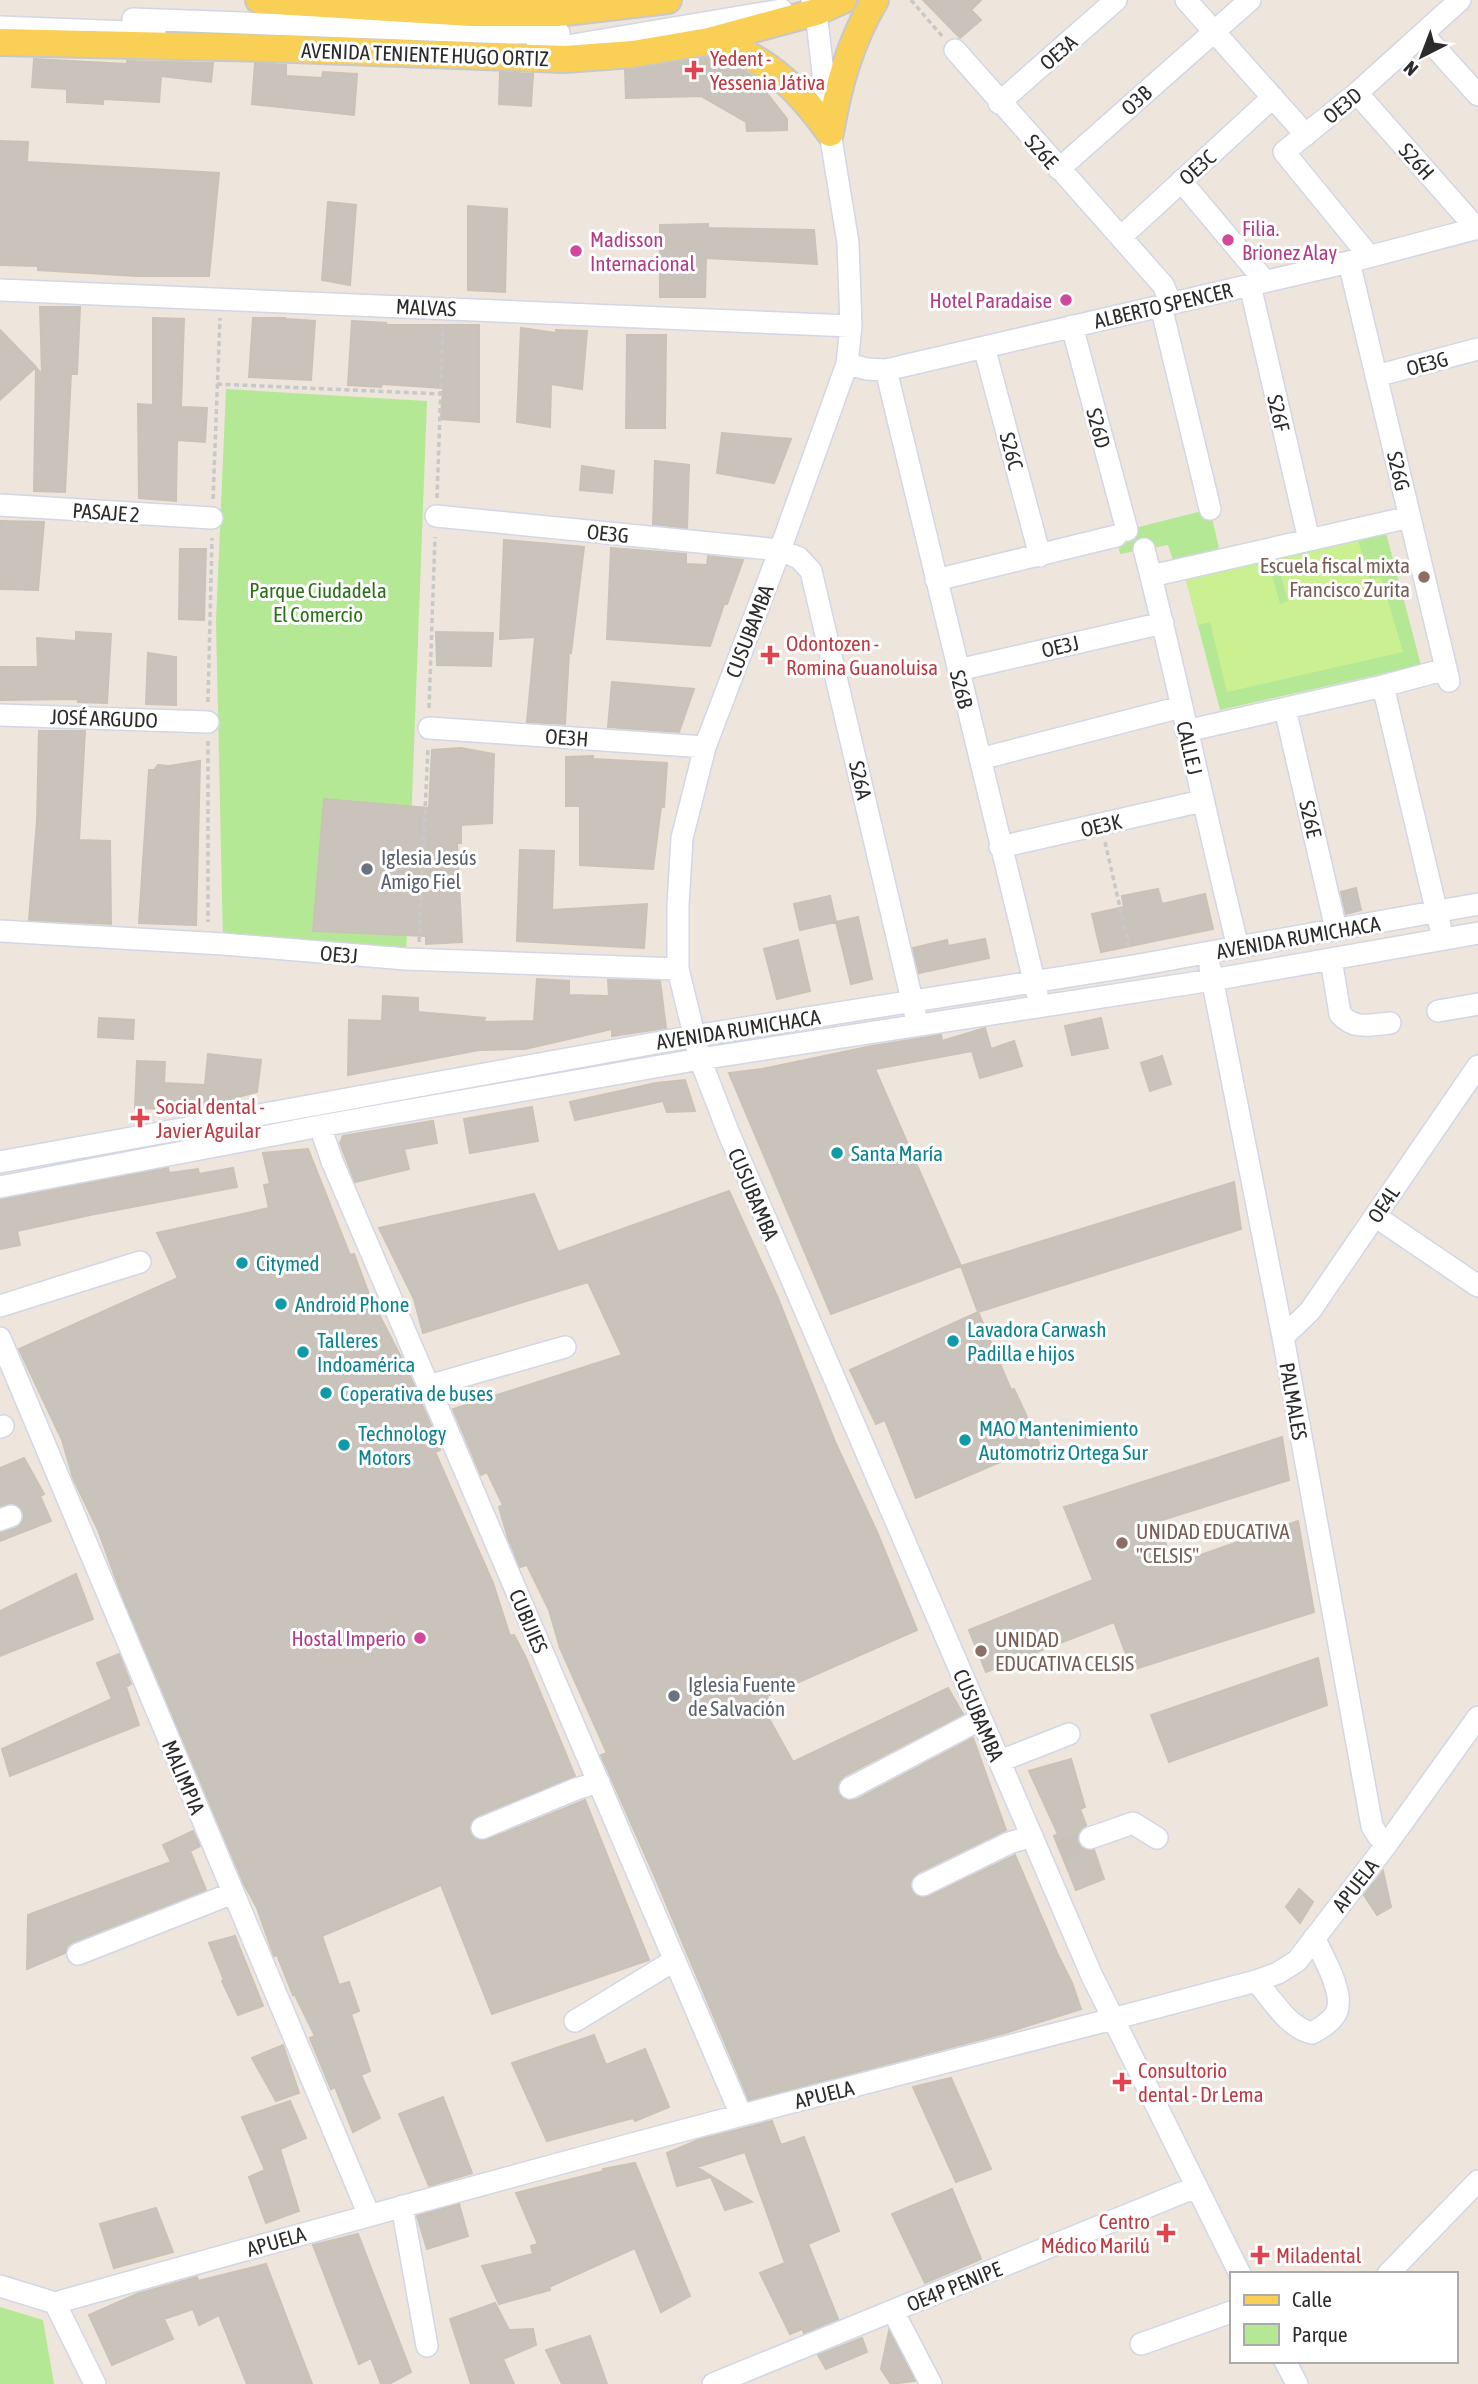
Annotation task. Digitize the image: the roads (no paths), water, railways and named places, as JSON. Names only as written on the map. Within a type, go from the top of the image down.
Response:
[{"type":"main road","name":"AVENIDA TENIENTE HUGO ORTIZ","points":[[259,0],[471,13],[545,13],[668,0]]},
{"type":"main road","name":"AVENIDA TENIENTE HUGO ORTIZ","points":[[0,42],[565,59],[633,54],[709,41],[787,10],[814,3],[843,0]]},
{"type":"main road","points":[[830,133],[848,53],[875,0]]},
{"type":"main road","points":[[709,41],[746,54],[779,75],[807,102],[830,133]]},
{"type":"street","points":[[0,13],[560,33],[765,0]]},
{"type":"street","name":"OE3A","points":[[999,103],[1116,0]]},
{"type":"street","points":[[1185,0],[1306,135]]},
{"type":"street","name":"O3B","points":[[1059,169],[1250,0]]},
{"type":"street","name":"OE3D","points":[[1284,152],[1357,93],[1460,0]]},
{"type":"street","name":"CUSUBAMBA","points":[[814,3],[830,133],[848,243],[852,326],[847,364],[705,747],[682,838],[678,969],[700,1059],[740,1160],[1032,1836],[1051,1855],[1093,1976],[1239,2272]]},
{"type":"street","points":[[0,27],[561,47],[787,10],[821,54]]},
{"type":"street","points":[[1423,34],[1478,95]]},
{"type":"street","name":"S26E","points":[[955,50],[999,103],[1163,285],[1210,509]]},
{"type":"street","name":"S26H","points":[[1357,93],[1478,228]]},
{"type":"street","name":"OE3C","points":[[1121,237],[1273,97]]},
{"type":"street","name":"S26G","points":[[1284,152],[1359,259],[1376,376],[1448,675],[1383,686]]},
{"type":"street","points":[[1181,181],[1257,283]]},
{"type":"street","name":"ALBERTO SPENCER","points":[[847,364],[886,370],[1359,259],[1478,228]]},
{"type":"street","name":"S26F","points":[[1257,283],[1309,540]]},
{"type":"street","name":"MALVAS","points":[[0,290],[852,326]]},
{"type":"street","name":"S26D","points":[[1040,556],[1122,533],[1072,326]]},
{"type":"street","name":"S26C","points":[[984,347],[1040,556]]},
{"type":"street","name":"OE3G","points":[[1376,376],[1478,349]]},
{"type":"street","name":"S26B","points":[[886,370],[1039,1007]]},
{"type":"street","name":"PASAJE 2","points":[[0,505],[212,519]]},
{"type":"street","name":"OE3G","points":[[436,516],[780,550]]},
{"type":"street","points":[[1151,576],[1410,517]]},
{"type":"street","name":"S26A","points":[[780,550],[799,558],[811,571],[918,1026]]},
{"type":"street","name":"CALLE J","points":[[1144,550],[1238,947]]},
{"type":"street","points":[[936,580],[1040,556]]},
{"type":"street","name":"OE3J","points":[[958,670],[1163,623]]},
{"type":"street","points":[[1186,731],[1383,686],[1443,940]]},
{"type":"street","points":[[979,759],[1181,707]]},
{"type":"street","name":"S26E","points":[[1285,709],[1336,929]]},
{"type":"street","name":"JOSÉ ARGUDO","points":[[0,715],[208,722]]},
{"type":"street","name":"OE3H","points":[[429,728],[705,747]]},
{"type":"street","name":"OE3K","points":[[1000,846],[1202,801]]},
{"type":"street","name":"AVENIDA RUMICHACA","points":[[0,1162],[694,1036],[1133,966],[1478,904]]},
{"type":"street","name":"OE3J","points":[[0,931],[208,943],[418,960],[678,969]]},
{"type":"street","name":"AVENIDA RUMICHACA","points":[[0,1187],[320,1126],[700,1059],[1212,980],[1478,933]]},
{"type":"street","name":"PALMALES","points":[[1207,953],[1283,1337],[1372,1826],[1387,1844]]},
{"type":"street","points":[[1331,959],[1340,1014],[1356,1026],[1390,1023]]},
{"type":"street","points":[[1438,1012],[1478,1004]]},
{"type":"street","name":"OE4L","points":[[1283,1337],[1310,1311],[1478,1066]]},
{"type":"street","name":"CUBIJIES","points":[[320,1126],[332,1161],[741,2115]]},
{"type":"street","points":[[1375,1216],[1478,1286]]},
{"type":"street","points":[[0,1306],[140,1262]]},
{"type":"street","name":"MALIMPIA","points":[[0,1338],[369,2215]]},
{"type":"street","points":[[428,1386],[565,1347]]},
{"type":"street","name":"APUELA","points":[[55,2303],[402,2206],[1114,2019],[1278,1973],[1297,1961],[1387,1844],[1478,1717]]},
{"type":"street","points":[[850,1788],[981,1719]]},
{"type":"street","points":[[1000,1761],[1069,1734]]},
{"type":"street","points":[[482,1828],[576,1789],[598,1783]]},
{"type":"street","points":[[1090,1838],[1133,1823],[1157,1838]]},
{"type":"street","points":[[923,1885],[1009,1843],[1032,1836]]},
{"type":"street","points":[[78,1954],[233,1894]]},
{"type":"street","points":[[1256,1981],[1302,2031],[1312,2033],[1327,2024],[1337,2012],[1339,1995],[1314,1938]]},
{"type":"street","points":[[575,2021],[675,1960]]},
{"type":"street","points":[[1390,2272],[1478,2181]]},
{"type":"street","name":"OE4P PENIPE","points":[[713,2384],[1196,2187]]},
{"type":"street","points":[[402,2206],[427,2346]]},
{"type":"street","points":[[0,2286],[55,2303],[95,2384]]},
{"type":"street","points":[[892,2311],[931,2384]]},
{"type":"street","points":[[1141,2344],[1230,2312]]},
{"type":"tunnel","points":[[1060,1851],[1090,1838]]},
{"type":"place","name":"Yedent - Yessenia Játiva","points":[[694,70]]},
{"type":"place","name":"Filia. Brionez Alay","points":[[1228,240]]},
{"type":"place","name":"Madisson Internacional","points":[[576,251]]},
{"type":"place","name":"Hotel Paradaise","points":[[1066,300]]},
{"type":"place","name":"Escuela fiscal mixta Francisco Zurita","points":[[1424,577]]},
{"type":"place","name":"Odontozen - Romina Guanoluisa","points":[[770,655]]},
{"type":"place","name":"Iglesia Jesús Amigo Fiel","points":[[367,869]]},
{"type":"place","name":"Social dental - Javier Aguilar","points":[[140,1118]]},
{"type":"place","name":"Santa María","points":[[837,1153]]},
{"type":"place","name":"Citymed","points":[[242,1263]]},
{"type":"place","name":"Android Phone","points":[[281,1304]]},
{"type":"place","name":"Lavadora Carwash Padilla e hijos","points":[[953,1341]]},
{"type":"place","name":"Talleres Indoamérica","points":[[303,1352]]},
{"type":"place","name":"Coperativa de buses","points":[[326,1393]]},
{"type":"place","name":"MAO Mantenimiento Automotriz Ortega Sur","points":[[965,1440]]},
{"type":"place","name":"Technology Motors","points":[[344,1445]]},
{"type":"place","name":"UNIDAD EDUCATIVA \"CELSIS\"","points":[[1122,1543]]},
{"type":"place","name":"Hostal Imperio","points":[[420,1638]]},
{"type":"place","name":"UNIDAD EDUCATIVA CELSIS","points":[[981,1651]]},
{"type":"place","name":"Iglesia Fuente de Salvación","points":[[674,1696]]},
{"type":"place","name":"Consultorio dental - Dr Lema","points":[[1122,2082]]},
{"type":"place","name":"Centro Médico Marilú","points":[[1166,2233]]},
{"type":"place","name":"Miladental","points":[[1260,2255]]},
{"type":"park label","name":"Parque Ciudadela El Comercio","points":[[318,602]]}]
